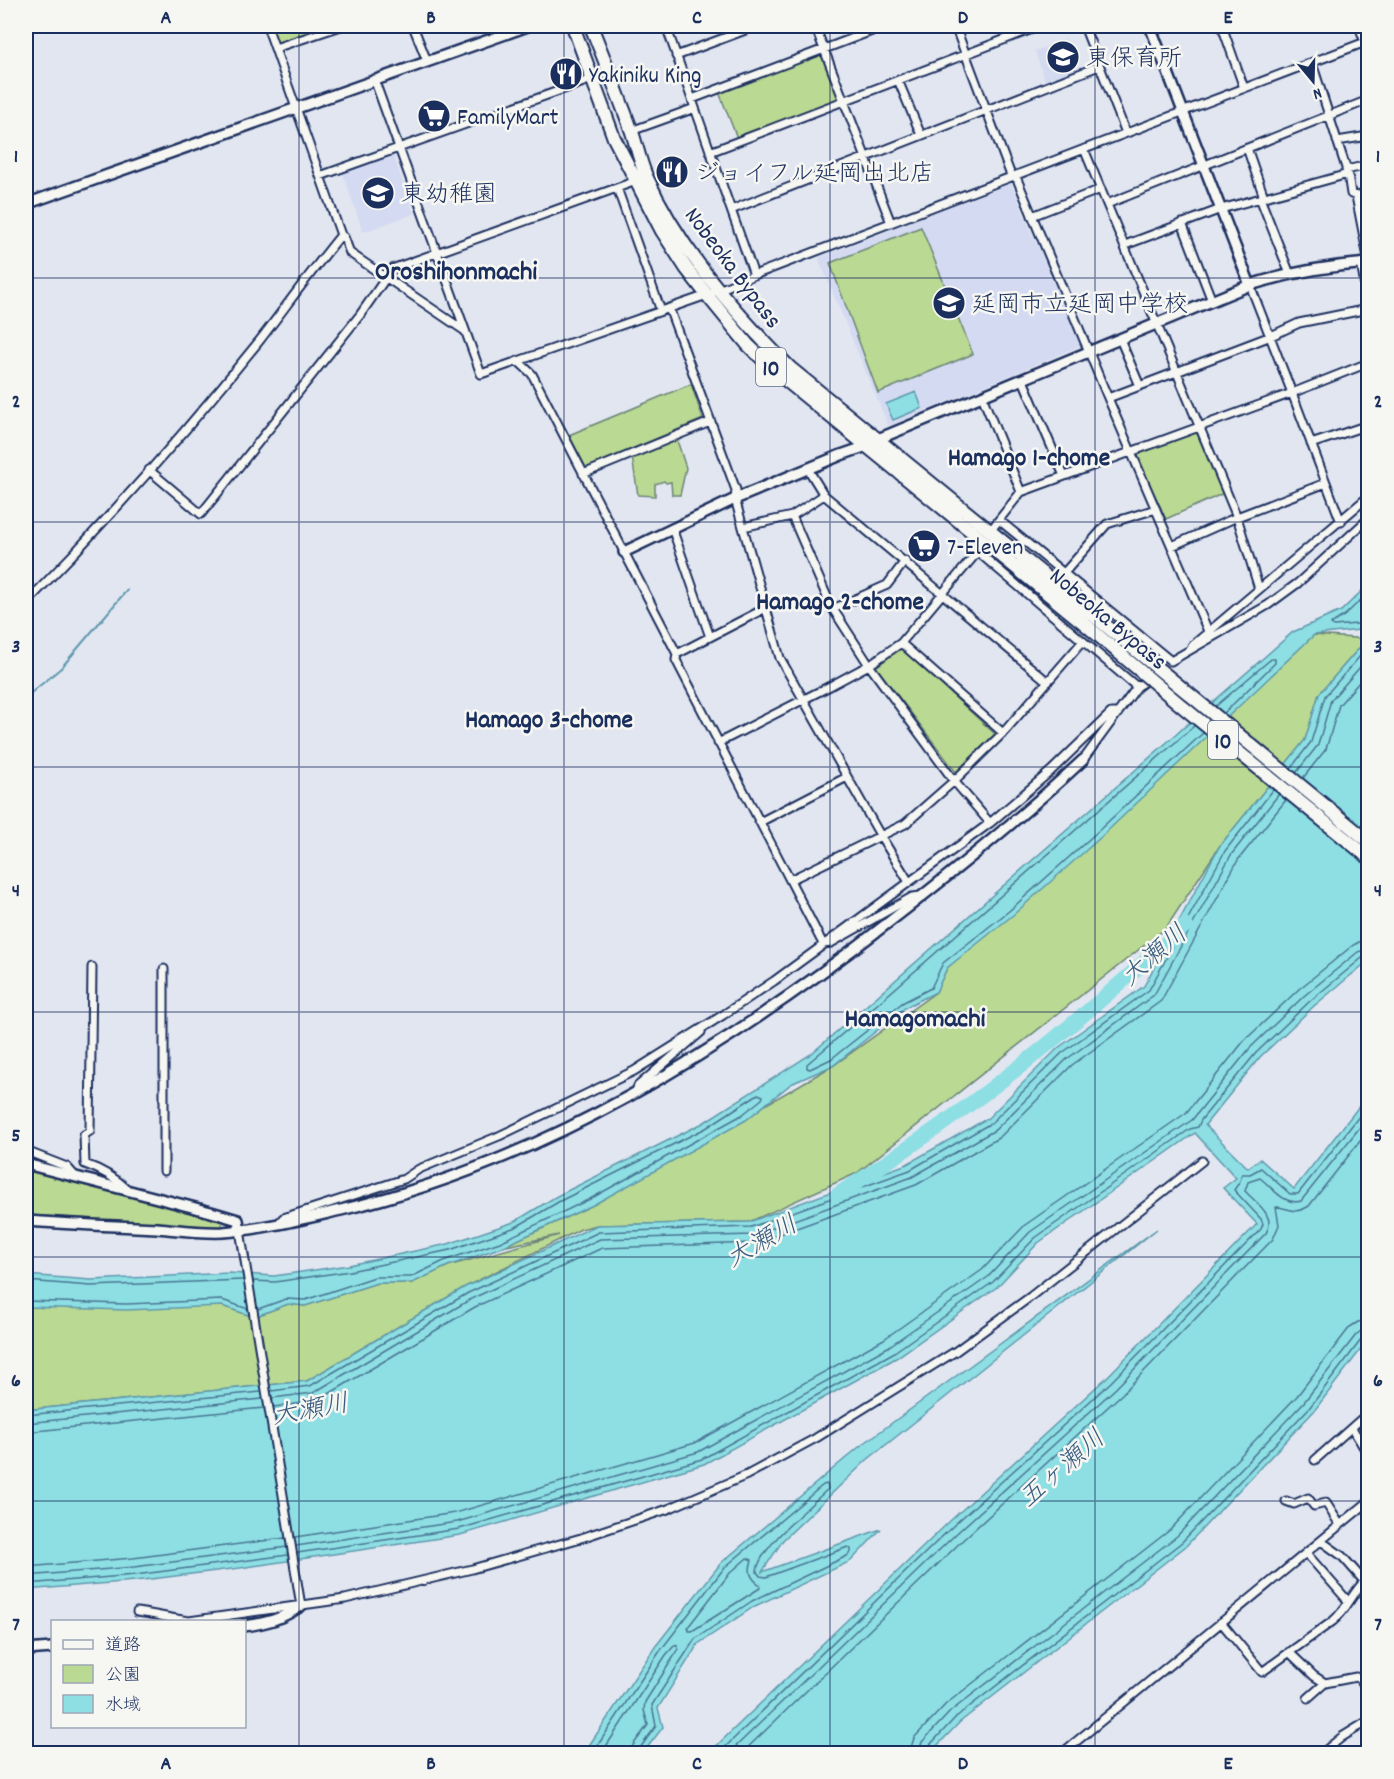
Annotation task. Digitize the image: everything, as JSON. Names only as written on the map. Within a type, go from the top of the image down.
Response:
[{"type":"highway","name":"Nobeoka Bypass","points":[[573,26],[614,138],[662,231],[686,268],[790,368],[991,530],[1183,707],[1368,857]]},
{"type":"highway","name":"Nobeoka Bypass","points":[[591,26],[645,175],[713,293],[748,345],[776,372],[867,446],[982,547],[1084,616],[1368,841]]},
{"type":"street","points":[[267,26],[341,235],[350,253],[465,331]]},
{"type":"street","points":[[275,48],[341,26]]},
{"type":"street","points":[[414,26],[427,61]]},
{"type":"street","points":[[26,204],[528,26]]},
{"type":"street","points":[[666,26],[754,276]]},
{"type":"street","points":[[676,56],[741,28],[756,26]]},
{"type":"street","points":[[815,26],[891,223]]},
{"type":"street","points":[[692,99],[885,26]]},
{"type":"street","points":[[955,26],[1010,172],[1017,179],[1208,631]]},
{"type":"street","points":[[710,152],[1040,26]]},
{"type":"street","points":[[1084,26],[1126,133]]},
{"type":"street","points":[[1149,26],[1271,336],[1341,522]]},
{"type":"street","points":[[1222,26],[1244,88]]},
{"type":"street","points":[[374,79],[481,374],[713,293],[1312,63],[1367,41],[1359,26]]},
{"type":"street","points":[[1312,63],[1347,172],[1351,194],[1356,196],[1368,193]]},
{"type":"street","points":[[731,210],[1099,66]]},
{"type":"street","points":[[320,176],[592,80]]},
{"type":"street","points":[[898,80],[921,135]]},
{"type":"street","points":[[1107,204],[1368,100]]},
{"type":"street","points":[[631,132],[695,108]]},
{"type":"street","points":[[1337,141],[1368,136]]},
{"type":"street","points":[[1247,148],[1262,198],[1290,274]]},
{"type":"street","points":[[1084,149],[1237,517],[1260,589]]},
{"type":"street","points":[[1125,245],[1221,209],[1368,165]]},
{"type":"street","points":[[148,470],[201,514],[360,315],[392,269],[636,181]]},
{"type":"street","points":[[617,188],[661,311]]},
{"type":"street","points":[[1032,216],[1101,189]]},
{"type":"street","points":[[1356,196],[1366,261],[1368,303]]},
{"type":"street","points":[[1182,223],[1212,301]]},
{"type":"street","points":[[26,603],[123,501],[187,428],[341,235]]},
{"type":"street","points":[[624,552],[735,499],[1250,285],[1290,274],[1366,261]]},
{"type":"street","points":[[669,308],[735,490],[735,499],[780,658],[802,700],[909,882]]},
{"type":"street","points":[[1108,398],[1271,336],[1299,323],[1368,309]]},
{"type":"street","points":[[1120,339],[1140,386]]},
{"type":"street","points":[[518,361],[532,374],[677,654],[676,660],[718,743],[823,944]]},
{"type":"street","points":[[991,530],[1021,492],[1200,428],[1368,363]]},
{"type":"street","points":[[1023,380],[1064,476]]},
{"type":"street","points":[[982,396],[1021,492]]},
{"type":"street","points":[[583,474],[710,422]]},
{"type":"street","points":[[1311,444],[1368,425]]},
{"type":"street","points":[[807,469],[824,495],[1048,682]]},
{"type":"street","points":[[1172,546],[1237,517],[1326,483]]},
{"type":"street","points":[[743,527],[792,516],[824,495]]},
{"type":"street","points":[[26,1221],[241,1234],[401,1195],[454,1177],[532,1144],[635,1093],[749,1025],[829,968],[979,852],[1083,760],[1137,687],[1191,647],[1368,497]]},
{"type":"street","points":[[1064,573],[1107,524],[1156,509]]},
{"type":"street","points":[[792,516],[833,609],[869,665],[954,781],[990,823]]},
{"type":"street","points":[[1171,661],[1268,605],[1298,583],[1368,519]]},
{"type":"street","points":[[999,520],[1171,661]]},
{"type":"street","points":[[672,528],[710,637]]},
{"type":"street","points":[[718,743],[869,665],[901,643],[982,547],[1083,641],[1137,687]]},
{"type":"street","points":[[833,609],[887,585],[904,561]]},
{"type":"street","points":[[677,654],[766,608]]},
{"type":"street","points":[[790,880],[905,824],[954,781],[1003,733],[1083,641]]},
{"type":"street","points":[[901,643],[1003,733]]},
{"type":"street","points":[[276,1225],[283,1218],[404,1179],[419,1169],[499,1136],[634,1071],[774,981],[990,823],[1044,778],[1111,713],[1118,713]]},
{"type":"street","points":[[760,822],[847,777]]},
{"type":"street","points":[[823,944],[831,942],[912,897],[922,896]]},
{"type":"street","points":[[92,967],[90,1131],[84,1135],[85,1164],[117,1178],[128,1190]]},
{"type":"street","points":[[164,969],[164,1171]]},
{"type":"street","points":[[635,1093],[638,1086],[699,1035],[704,1027]]},
{"type":"street","points":[[26,1151],[67,1167],[75,1176]]},
{"type":"street","points":[[195,1620],[300,1602],[367,1594],[472,1569],[560,1545],[668,1509],[747,1475],[825,1432],[956,1351],[1030,1297],[1202,1161]]},
{"type":"street","points":[[26,1164],[238,1220],[300,1602]]},
{"type":"street","points":[[1316,1460],[1368,1413]]},
{"type":"street","points":[[1352,1428],[1368,1454]]},
{"type":"street","points":[[1286,1501],[1294,1504],[1308,1498],[1316,1507],[1326,1503],[1340,1525]]},
{"type":"street","points":[[1061,1754],[1368,1502]]},
{"type":"street","points":[[1221,1622],[1262,1672],[1333,1622],[1366,1580],[1342,1556],[1321,1541]]},
{"type":"street","points":[[1306,1553],[1348,1601]]},
{"type":"street","points":[[246,1626],[283,1618],[300,1602]]},
{"type":"street","points":[[137,1612],[160,1614],[185,1620]]},
{"type":"street","points":[[26,1650],[51,1648]]},
{"type":"street","points":[[1289,1653],[1298,1663],[1325,1683]]},
{"type":"street","points":[[1308,1698],[1325,1683],[1360,1678],[1368,1673]]},
{"type":"street","points":[[1360,1678],[1368,1692]]},
{"type":"street","points":[[1322,1754],[1342,1737],[1368,1721]]},
{"type":"shaded area","points":[[1066,39],[1078,72],[1046,84],[1035,51]]},
{"type":"shaded area","name":"東幼稚園","points":[[393,154],[414,214],[363,232],[342,171]]},
{"type":"shaded area","name":"延岡市立延岡中学校","points":[[1011,183],[1080,346],[888,425],[819,260],[820,257]]},
{"type":"green space","points":[[271,26],[335,26],[278,45]]},
{"type":"green space","points":[[824,54],[841,99],[737,138],[719,92]]},
{"type":"green space","points":[[921,227],[973,354],[878,393],[830,263]]},
{"type":"green space","points":[[691,384],[703,419],[586,468],[569,435]]},
{"type":"green space","points":[[1196,431],[1224,493],[1166,519],[1137,457],[1139,453]]},
{"type":"green space","points":[[677,440],[686,468],[680,495],[672,495],[671,482],[664,481],[655,484],[655,496],[638,495],[632,457]]},
{"type":"green space","points":[[1314,635],[1367,639],[1319,694],[1305,740],[1219,847],[1166,928],[857,1173],[749,1222],[597,1225],[581,1229],[465,1287],[307,1381],[26,1410],[26,1307],[222,1306],[254,1317],[288,1304],[305,1306],[377,1283],[412,1283],[448,1266],[559,1235],[502,1247],[593,1205],[834,1065],[936,992],[947,968]]},
{"type":"green space","points":[[901,648],[995,734],[956,772],[876,667]]},
{"type":"green space","points":[[26,1170],[222,1221],[222,1227],[26,1215]]},
{"type":"water","points":[[916,392],[922,408],[893,420],[886,404]]},
{"type":"water","points":[[1368,585],[1368,629],[1314,635],[1101,837],[1013,915],[947,968],[936,992],[906,1007],[834,1065],[791,1084],[746,1120],[593,1205],[502,1247],[448,1266],[412,1283],[377,1283],[305,1306],[288,1304],[254,1317],[222,1306],[126,1310],[26,1307],[26,1275],[91,1280],[229,1273],[274,1276],[349,1265],[448,1244],[514,1222],[557,1196],[703,1123],[811,1054],[1293,632],[1341,611]]},
{"type":"water","name":"五ヶ瀬川","points":[[1368,638],[1368,961],[1314,1006],[1260,1057],[1205,1125],[1248,1168],[1260,1159],[1294,1189],[1368,1095],[1368,1340],[1314,1411],[1186,1546],[960,1722],[930,1753],[709,1753],[950,1521],[1106,1378],[1257,1224],[1223,1188],[1236,1178],[1195,1133],[1038,1243],[997,1287],[896,1358],[704,1464],[460,1535],[240,1568],[135,1581],[26,1590],[26,1410],[307,1381],[465,1287],[597,1225],[749,1222],[907,1164],[988,1118],[1058,1048],[1144,986],[1219,847],[1305,740],[1319,694]]},
{"type":"water","points":[[1157,1229],[867,1460],[783,1540],[762,1572],[881,1529],[851,1561],[755,1606],[698,1644],[658,1708],[663,1727],[643,1753],[584,1753],[655,1647],[721,1563],[859,1447]]},
{"type":"waterway","points":[[26,697],[61,668],[127,590]]},
{"type":"waterway","name":"大瀬川","points":[[837,1195],[927,1135],[1015,1070],[1100,1001],[1186,925]]},
{"type":"place","name":"東保育所","points":[[1063,57]]},
{"type":"place","name":"Yakiniku King","points":[[566,74]]},
{"type":"place","name":"FamilyMart","points":[[434,116]]},
{"type":"place","name":"ジョイフル延岡出北店","points":[[672,172]]},
{"type":"place","name":"東幼稚園","points":[[378,193]]},
{"type":"place","name":"延岡市立延岡中学校","points":[[949,303]]},
{"type":"place","name":"7-Eleven","points":[[924,546]]},
{"type":"district","name":"Oroshihonmachi","points":[[456,270]]},
{"type":"district","name":"Hamago 1-chome","points":[[1029,456]]},
{"type":"district","name":"Hamago 2-chome","points":[[840,600]]},
{"type":"district","name":"Hamago 3-chome","points":[[549,718]]},
{"type":"district","name":"Hamagomachi","points":[[915,1017]]}]
